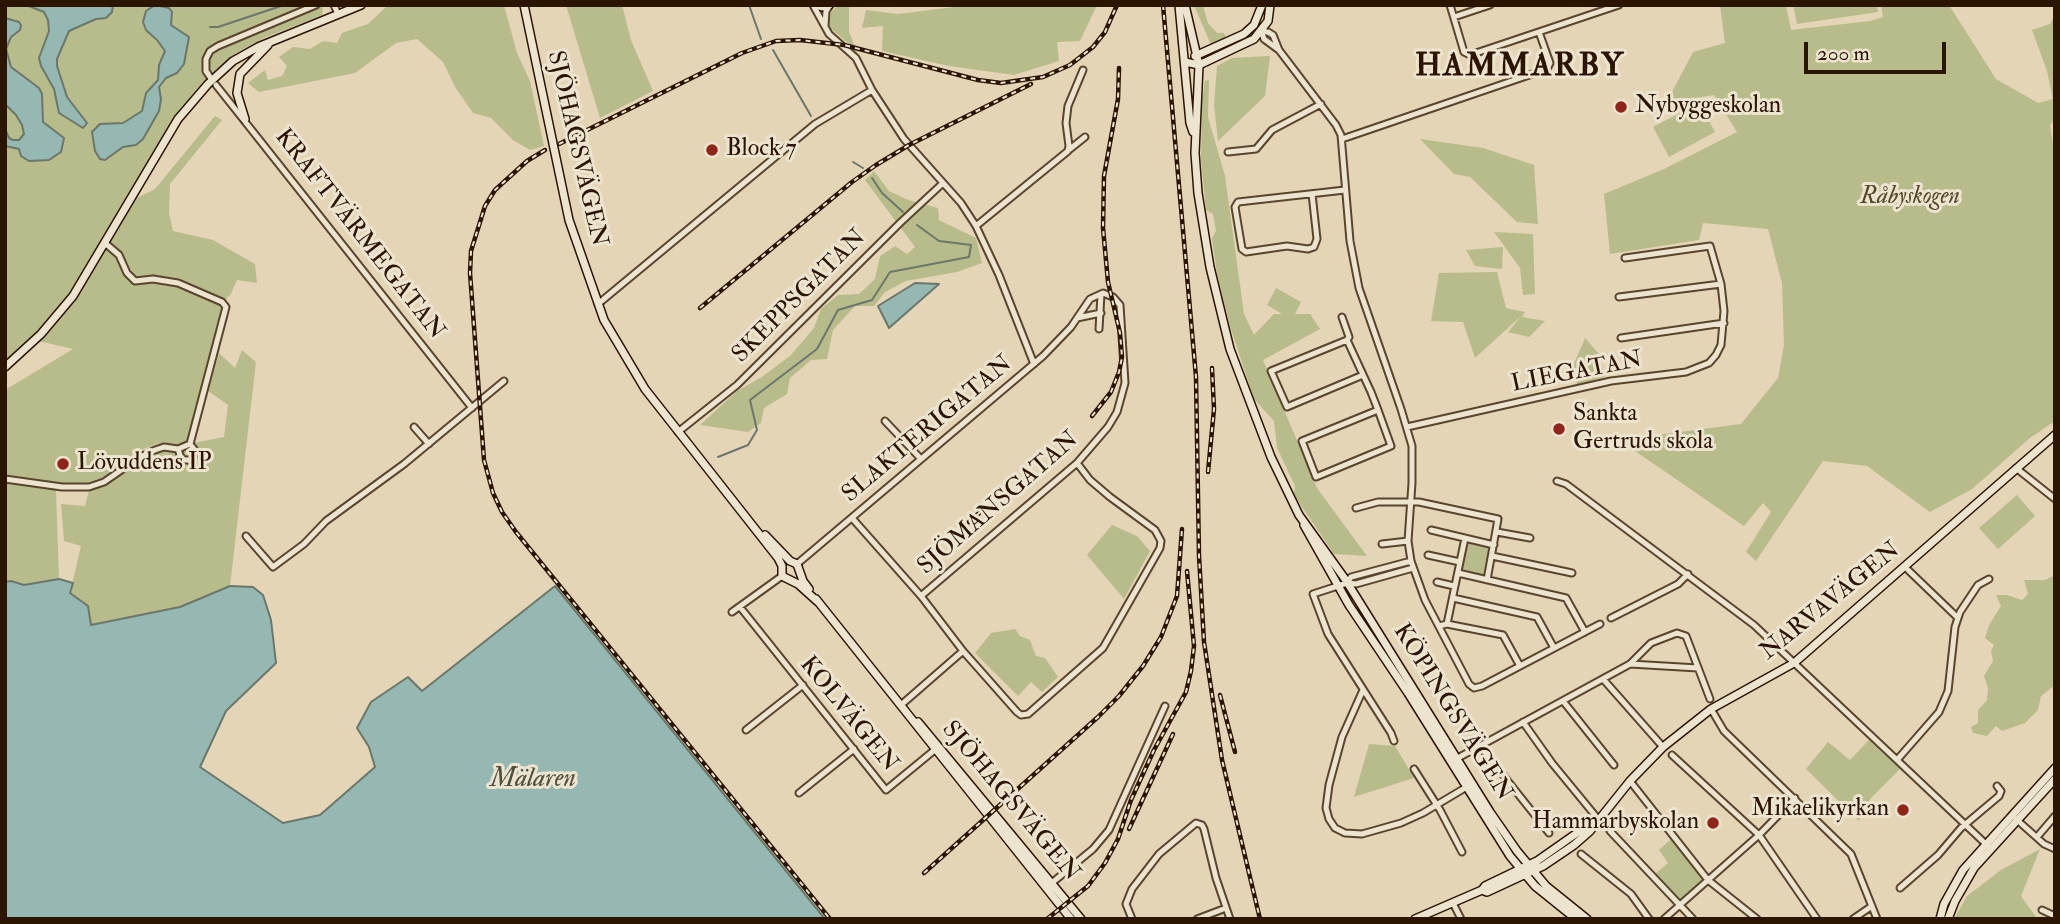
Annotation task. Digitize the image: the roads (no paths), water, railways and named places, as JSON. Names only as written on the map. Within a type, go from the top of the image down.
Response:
[{"type":"main road","points":[[5,367],[24,352],[78,288],[178,119],[196,97],[233,61],[274,39],[361,5]]},
{"type":"main road","name":"SJÖHAGSVÄGEN","points":[[524,5],[569,220],[597,304],[645,388],[782,566]]},
{"type":"main road","points":[[814,5],[830,5]]},
{"type":"main road","name":"KÖPINGSVÄGEN","points":[[1179,5],[1190,122],[1194,136]]},
{"type":"main road","name":"KÖPINGSVÄGEN","points":[[1185,5],[1199,65],[1194,136],[1198,193],[1207,251],[1226,336],[1247,399],[1308,536],[1469,786],[1498,838],[1513,860],[1526,870]]},
{"type":"main road","points":[[1199,86],[1204,68],[1254,25],[1262,5]]},
{"type":"main road","points":[[1185,62],[1209,50],[1254,39],[1268,21],[1270,5]]},
{"type":"main road","points":[[1254,25],[1261,32]]},
{"type":"main road","points":[[245,119],[237,93],[240,74],[274,39]]},
{"type":"main road","points":[[1195,42],[1209,50]]},
{"type":"main road","points":[[1185,62],[1199,65],[1212,60]]},
{"type":"main road","name":"NARVAVÄGEN","points":[[1526,870],[1574,845],[1590,831],[1630,780],[1663,747],[1711,709],[1794,663],[1906,568],[2055,435]]},
{"type":"main road","name":"SJÖHAGSVÄGEN","points":[[739,507],[795,566],[818,602],[1050,885],[1069,916],[1081,919]]},
{"type":"main road","name":"KÖPINGSVÄGEN","points":[[1299,515],[1347,583],[1453,761]]},
{"type":"main road","points":[[782,576],[782,566],[795,566],[796,578],[790,580]]},
{"type":"main road","name":"SJÖHAGSVÄGEN","points":[[782,576],[798,584],[818,602]]},
{"type":"main road","points":[[2015,818],[2055,768]]},
{"type":"main road","points":[[1940,919],[1944,904],[1957,879],[2055,779]]},
{"type":"main road","name":"KÖPINGSVÄGEN","points":[[1469,786],[1521,855],[1535,886],[1576,919]]},
{"type":"main road","name":"NARVAVÄGEN","points":[[1526,870],[1598,819]]},
{"type":"main road","points":[[1498,838],[1506,842],[1526,870],[1550,894],[1587,919]]},
{"type":"main road","points":[[1948,919],[1970,874],[1988,846]]},
{"type":"main road","points":[[1521,855],[1531,860],[1545,857]]},
{"type":"main road","points":[[1504,877],[1513,860]]},
{"type":"main road","points":[[1415,919],[1482,890],[1504,877],[1526,870]]},
{"type":"main road","points":[[1482,890],[1487,892],[1526,870]]},
{"type":"street","points":[[210,77],[206,71],[206,59],[210,51],[316,5]]},
{"type":"street","points":[[334,5],[338,14]]},
{"type":"street","points":[[814,5],[829,34],[848,48],[856,58],[872,90],[904,139],[976,226],[999,275],[1034,364]]},
{"type":"street","points":[[824,26],[830,5]]},
{"type":"street","points":[[1450,5],[1466,54],[1470,55],[1619,5]]},
{"type":"street","points":[[1454,17],[1490,5]]},
{"type":"street","points":[[1261,32],[1264,39],[1279,50],[1321,104],[1342,139],[1352,254],[1363,304],[1412,446],[1408,541],[1411,561],[1439,626],[1472,687],[1482,686],[1600,624]]},
{"type":"street","points":[[1342,139],[1547,69],[1550,63],[1539,32]]},
{"type":"street","points":[[1068,151],[1067,110],[1083,70]]},
{"type":"street","name":"KRAFTVÄRMEGATAN","points":[[216,85],[472,408]]},
{"type":"street","points":[[597,304],[815,124],[872,90]]},
{"type":"street","points":[[1228,152],[1256,149],[1272,130],[1321,104]]},
{"type":"street","points":[[976,226],[1085,137]]},
{"type":"street","name":"SKEPPSGATAN","points":[[678,432],[737,385],[892,230],[943,183]]},
{"type":"street","points":[[1312,194],[1316,244],[1311,249],[1287,246],[1246,252],[1240,245],[1235,207],[1238,202],[1345,190]]},
{"type":"street","points":[[105,243],[119,255],[127,273],[135,281],[158,279],[178,283],[222,302],[226,307],[190,444],[195,452],[191,460],[181,458],[178,449]]},
{"type":"street","name":"LIEGATAN","points":[[1407,427],[1611,381],[1703,367],[1716,355],[1724,323],[1721,284],[1710,246],[1625,258]]},
{"type":"street","points":[[1619,297],[1721,284]]},
{"type":"street","points":[[1099,295],[1100,329]]},
{"type":"street","name":"SLAKTERIGATAN","points":[[795,566],[1034,364],[1057,343],[1090,299],[1099,295]]},
{"type":"street","name":"SJÖMANSGATAN","points":[[921,596],[1077,463],[1098,442],[1117,412],[1125,383],[1120,304],[1113,297],[1099,295]]},
{"type":"street","points":[[1077,318],[1101,313]]},
{"type":"street","points":[[1342,317],[1349,337],[1347,340],[1378,410],[1391,446],[1316,477],[1302,442],[1378,410]]},
{"type":"street","name":"LIEGATAN","points":[[1621,338],[1724,323]]},
{"type":"street","points":[[1347,340],[1272,371],[1287,407],[1363,375]]},
{"type":"street","points":[[246,536],[273,567],[304,544],[326,521],[429,444],[503,381]]},
{"type":"street","points":[[885,421],[921,459]]},
{"type":"street","points":[[414,427],[429,444]]},
{"type":"street","points":[[5,479],[62,487],[89,487],[104,482],[155,450],[170,447],[178,449],[190,444]]},
{"type":"street","points":[[852,518],[921,596],[963,651],[1017,712],[1026,715],[1103,648],[1160,548],[1161,541],[1155,530],[1090,480],[1077,463]]},
{"type":"street","points":[[2016,468],[2055,499]]},
{"type":"street","points":[[1557,481],[1566,484],[1754,625],[1988,846]]},
{"type":"street","points":[[1356,508],[1377,502],[1410,501],[1498,519],[1487,580]]},
{"type":"street","points":[[1431,530],[1494,545]]},
{"type":"street","points":[[1497,532],[1530,538]]},
{"type":"street","points":[[1447,624],[1465,538]]},
{"type":"street","points":[[1382,544],[1408,541]]},
{"type":"street","points":[[1428,555],[1460,562]]},
{"type":"street","points":[[1492,556],[1572,573]]},
{"type":"street","points":[[1347,583],[1351,577],[1411,561]]},
{"type":"street","points":[[1394,741],[1328,634],[1313,594],[1413,568]]},
{"type":"street","points":[[1906,568],[1958,618]]},
{"type":"street","points":[[1458,573],[1566,598],[1585,632]]},
{"type":"street","points":[[1611,618],[1678,584],[1688,574]]},
{"type":"street","points":[[732,612],[782,576]]},
{"type":"street","points":[[1897,760],[1939,712],[1946,696],[1958,618],[1978,585],[1989,579]]},
{"type":"street","points":[[1437,582],[1454,586]]},
{"type":"street","points":[[1453,598],[1537,617],[1554,648]]},
{"type":"street","name":"KOLVÄGEN","points":[[740,607],[886,790],[937,748]]},
{"type":"street","points":[[1439,626],[1447,624],[1503,635],[1520,666]]},
{"type":"street","points":[[1453,761],[1630,664],[1651,643],[1678,633],[1686,636],[1710,699]]},
{"type":"street","points":[[901,705],[963,651]]},
{"type":"street","points":[[1630,664],[1698,668]]},
{"type":"street","points":[[1603,679],[1663,747]]},
{"type":"street","points":[[746,730],[803,685]]},
{"type":"street","points":[[1363,690],[1343,734],[1334,763],[1326,808],[1331,823],[1345,833],[1371,832],[1401,823],[1469,786]]},
{"type":"street","points":[[1563,701],[1614,765]]},
{"type":"street","points":[[1050,885],[1093,849],[1109,830],[1165,706]]},
{"type":"street","points":[[1711,709],[1724,732],[1851,854],[1877,919]]},
{"type":"street","points":[[1523,722],[1552,763],[1598,819]]},
{"type":"street","points":[[1480,746],[1549,833]]},
{"type":"street","points":[[799,793],[854,749]]},
{"type":"street","points":[[1672,755],[1759,835],[1817,919]]},
{"type":"street","points":[[1414,769],[1462,852]]},
{"type":"street","points":[[1630,780],[1709,880],[1757,919]]},
{"type":"street","points":[[1900,888],[1999,796],[2001,791],[1997,786]]},
{"type":"street","points":[[1664,919],[1759,835],[1795,798]]},
{"type":"street","points":[[2036,837],[2055,817]]},
{"type":"street","points":[[2015,818],[2036,837],[2055,849]]},
{"type":"street","points":[[1132,919],[1127,908],[1127,898],[1138,881],[1158,854],[1196,823],[1204,829],[1230,919]]},
{"type":"street","points":[[1610,831],[1693,919]]},
{"type":"street","points":[[1581,854],[1631,894],[1649,919]]},
{"type":"street","points":[[1453,903],[1461,919]]},
{"type":"street","points":[[1853,919],[1872,906]]},
{"type":"street","points":[[1198,919],[1226,908]]},
{"type":"street","points":[[2042,910],[2055,916]]},
{"type":"water","points":[[26,5],[113,5],[112,12],[106,18],[96,19],[69,31],[57,59],[67,97],[87,123],[83,128],[59,113],[54,89],[39,58],[49,31],[48,20],[44,12]]},
{"type":"water","points":[[155,5],[169,8],[172,12],[171,25],[189,37],[184,64],[159,87],[159,111],[143,139],[136,145],[123,147],[105,160],[100,159],[95,151],[92,132],[100,124],[123,123],[142,111],[146,93],[158,80],[159,65],[165,51],[146,30],[143,22],[146,11]]},
{"type":"water","points":[[5,18],[21,25],[20,30],[11,37],[6,49],[11,67],[39,88],[42,94],[43,122],[64,138],[61,152],[49,160],[29,161],[21,156],[19,149],[5,146],[5,129],[13,140],[19,140],[24,134],[16,115],[5,104]]},
{"type":"water","points":[[915,283],[939,284],[889,328],[878,306]]},
{"type":"water","name":"Mälaren","points":[[59,579],[73,583],[70,593],[88,606],[91,625],[180,607],[230,586],[253,587],[263,595],[271,620],[276,663],[226,711],[200,767],[283,823],[320,815],[375,767],[369,747],[357,728],[371,702],[408,677],[422,691],[555,586],[825,919],[5,919],[5,582],[24,585]]},
{"type":"waterway","points":[[210,27],[218,27],[284,5]]},
{"type":"waterway","points":[[749,5],[761,39]]},
{"type":"waterway","points":[[773,50],[811,116]]},
{"type":"waterway","points":[[853,162],[863,168]]},
{"type":"waterway","points":[[872,178],[882,193],[903,212]]},
{"type":"waterway","points":[[718,457],[748,445],[757,430],[750,400],[817,349],[838,310],[872,300],[890,272],[969,257],[971,245],[939,241],[917,225]]},
{"type":"railway","points":[[559,144],[742,53],[776,41],[800,40],[844,45],[978,80],[1001,83],[1043,77],[1070,65],[1093,47],[1105,32],[1117,5]]},
{"type":"railway","points":[[1163,5],[1196,377],[1199,556],[1204,642],[1222,760],[1260,919]]},
{"type":"railway","points":[[1092,416],[1111,392],[1122,357],[1120,333],[1108,282],[1103,228],[1104,176],[1118,99],[1119,68]]},
{"type":"railway","points":[[700,308],[876,165],[909,145],[1031,84]]},
{"type":"railway","points":[[545,150],[527,161],[495,190],[485,206],[471,251],[470,273],[484,460],[493,493],[516,532],[830,919]]},
{"type":"railway","points":[[1208,472],[1214,409],[1212,368]]},
{"type":"railway","points":[[969,522],[986,507]]},
{"type":"railway","points":[[924,873],[1098,717],[1143,666],[1161,637],[1177,596],[1182,529]]},
{"type":"railway","points":[[1047,919],[1088,886],[1105,863],[1118,839],[1131,800],[1154,750],[1186,692],[1194,646],[1187,571]]},
{"type":"railway","points":[[1220,695],[1235,752]]},
{"type":"railway","points":[[1129,829],[1173,734]]},
{"type":"place","name":"Nybyggeskolan","points":[[1621,107]]},
{"type":"place","name":"Block 7","points":[[712,150]]},
{"type":"place","name":"Sankta Gertruds skola","points":[[1559,429]]},
{"type":"place","name":"Lövuddens IP","points":[[63,464]]},
{"type":"place","name":"Mikaelikyrkan","points":[[1903,810]]},
{"type":"place","name":"Hammarbyskolan","points":[[1713,823]]},
{"type":"district","name":"HAMMARBY","points":[[1520,68]]},
{"type":"park label","name":"Råbyskogen","points":[[1910,198]]}]
